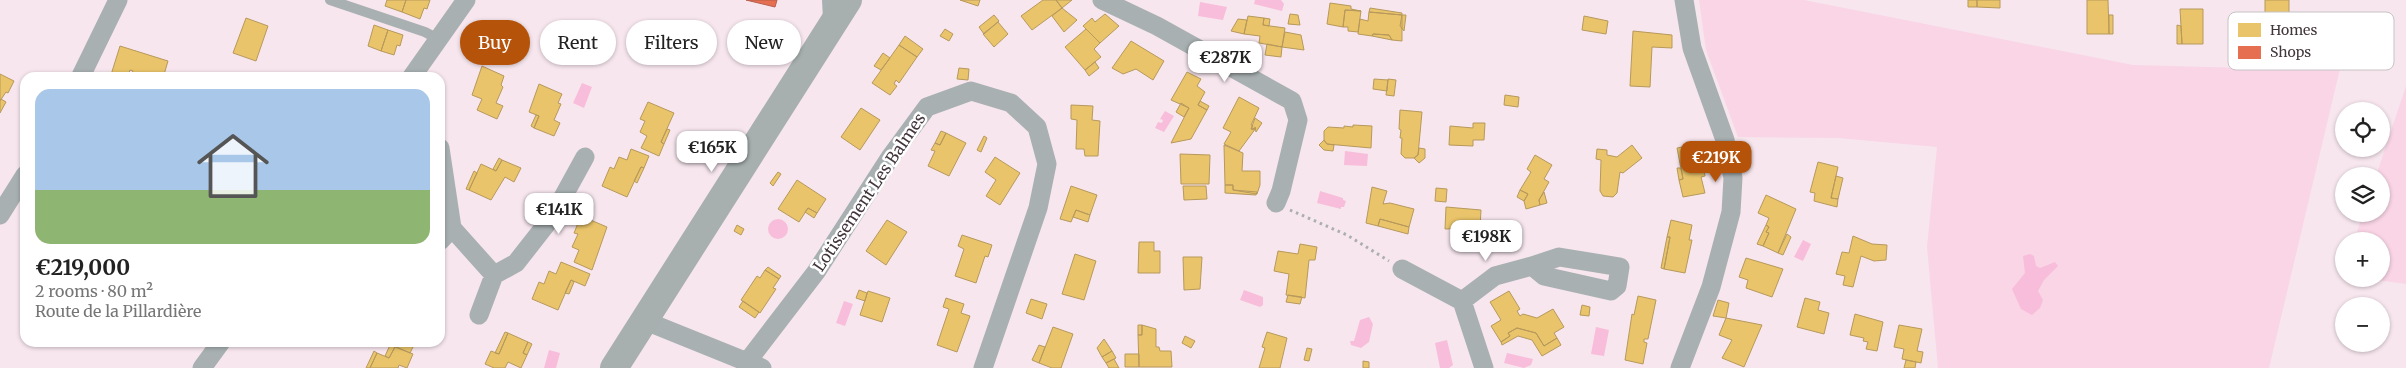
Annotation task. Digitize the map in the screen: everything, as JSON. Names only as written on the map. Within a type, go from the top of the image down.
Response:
[{"type":"main road","points":[[614,368],[848,0]]},
{"type":"street","points":[[83,72],[118,0]]},
{"type":"street","points":[[418,72],[438,39],[466,0]]},
{"type":"street","points":[[1102,0],[1157,26],[1292,101],[1298,120],[1281,191],[1276,202]]},
{"type":"street","points":[[1680,368],[1711,287],[1731,212],[1733,178],[1725,140],[1692,48],[1684,0]]},
{"type":"street","name":"Lotissement Les Balmes","points":[[643,320],[754,365],[891,156],[927,107],[971,91],[1011,103],[1037,127],[1047,164],[1038,208],[983,368]]},
{"type":"street","points":[[479,315],[494,275],[516,263],[552,217],[585,157]]},
{"type":"street","points":[[0,215],[20,183]]},
{"type":"street","points":[[445,220],[446,235],[494,275]]},
{"type":"street","points":[[1462,301],[1495,276],[1532,266]]},
{"type":"street","points":[[1402,269],[1462,301],[1484,368]]},
{"type":"street","points":[[202,368],[217,347]]},
{"type":"lane","points":[[330,0],[425,32],[438,39]]},
{"type":"lane","points":[[827,0],[828,30]]},
{"type":"path","points":[[1276,202],[1347,235],[1402,269]]},
{"type":"shaded area","points":[[1255,0],[1281,0],[1284,4],[1282,11],[1254,4]]},
{"type":"shaded area","points":[[1699,0],[1804,0],[2133,65],[2228,68],[2228,70],[2340,70],[2269,368],[1938,368],[1927,247],[1937,147],[1838,138],[1738,137],[1706,50]]},
{"type":"shaded area","points":[[1200,2],[1227,7],[1223,20],[1198,16]]},
{"type":"shaded area","points":[[582,83],[592,87],[584,108],[573,103]]},
{"type":"shaded area","points":[[2406,86],[2406,284],[2390,282],[2390,232],[2357,232],[2360,222],[2390,222],[2390,167],[2379,167],[2382,157],[2390,157],[2390,134]]},
{"type":"shaded area","points":[[1165,111],[1174,116],[1164,132],[1155,128],[1158,122],[1162,123],[1163,120],[1160,119]]},
{"type":"shaded area","points":[[1345,151],[1368,154],[1367,166],[1344,165]]},
{"type":"shaded area","points":[[1320,191],[1343,198],[1346,201],[1344,207],[1341,207],[1341,209],[1317,203]]},
{"type":"shaded area","points":[[774,219],[782,219],[788,225],[788,233],[782,239],[774,239],[768,233],[768,225]]},
{"type":"shaded area","points":[[1803,240],[1811,244],[1803,261],[1794,257]]},
{"type":"shaded area","points":[[2030,254],[2034,256],[2036,266],[2040,268],[2055,262],[2058,266],[2044,280],[2038,291],[2043,300],[2040,308],[2032,315],[2021,309],[2012,289],[2025,273],[2023,256]]},
{"type":"shaded area","points":[[1244,290],[1263,297],[1263,305],[1260,307],[1240,300]]},
{"type":"shaded area","points":[[844,301],[853,304],[845,326],[836,323]]},
{"type":"shaded area","points":[[1369,317],[1373,324],[1369,342],[1361,348],[1351,345],[1350,341],[1354,341],[1360,320]]},
{"type":"shaded area","points":[[1596,327],[1609,330],[1604,356],[1591,354]]},
{"type":"shaded area","points":[[1447,340],[1453,365],[1449,368],[1440,368],[1435,343]]},
{"type":"shaded area","points":[[549,350],[560,353],[556,368],[544,368]]},
{"type":"shaded area","points":[[1507,353],[1533,359],[1531,365],[1524,368],[1504,363]]},
{"type":"building: Homes","points":[[387,0],[406,0],[402,12],[385,6]]},
{"type":"building: Homes","points":[[406,0],[430,0],[427,9],[424,8],[420,19],[402,12]]},
{"type":"building: Homes","points":[[960,0],[980,0],[978,6]]},
{"type":"building: Homes","points":[[1043,0],[1056,0],[1062,8],[1032,30],[1021,16]]},
{"type":"building: Homes","points":[[1056,0],[1072,0],[1062,8]]},
{"type":"building: Homes","points":[[1968,0],[1977,0],[1977,7],[1968,7]]},
{"type":"building: Homes","points":[[1977,0],[2000,0],[2000,8],[1977,7]]},
{"type":"building: Homes","points":[[2087,0],[2108,0],[2109,34],[2087,34]]},
{"type":"building: Homes","points":[[2265,0],[2289,0],[2289,12],[2265,12]]},
{"type":"building: Homes","points":[[1330,3],[1351,6],[1351,9],[1361,11],[1345,10],[1343,27],[1327,24]]},
{"type":"building: Homes","points":[[1062,8],[1077,20],[1064,32],[1052,16]]},
{"type":"building: Homes","points":[[1370,8],[1402,13],[1402,15],[1369,12]]},
{"type":"building: Homes","points":[[2180,9],[2203,9],[2203,44],[2182,44]]},
{"type":"building: Homes","points":[[1345,10],[1361,11],[1358,32],[1348,31],[1348,27],[1343,27]]},
{"type":"building: Homes","points":[[1369,12],[1402,15],[1402,41],[1392,40],[1389,35],[1373,34],[1372,36],[1358,34],[1360,19],[1368,21]]},
{"type":"building: Homes","points":[[1105,14],[1119,26],[1100,43],[1083,26],[1092,18],[1095,22]]},
{"type":"building: Homes","points":[[1290,14],[1298,15],[1300,25],[1288,24]]},
{"type":"building: Homes","points":[[994,15],[999,21],[984,34],[979,27]]},
{"type":"building: Homes","points":[[1402,15],[1406,15],[1404,31],[1400,26]]},
{"type":"building: Homes","points":[[2109,15],[2113,15],[2113,34],[2109,34]]},
{"type":"building: Homes","points":[[1248,16],[1264,18],[1263,25],[1285,28],[1282,47],[1259,43],[1260,36],[1244,34]]},
{"type":"building: Homes","points":[[1584,16],[1608,21],[1606,34],[1582,30]]},
{"type":"building: Homes","points":[[246,18],[268,26],[256,61],[233,53]]},
{"type":"building: Homes","points":[[1264,18],[1270,19],[1269,26],[1263,25]]},
{"type":"building: Homes","points":[[1238,19],[1247,20],[1244,34],[1231,31]]},
{"type":"building: Homes","points":[[998,22],[1008,34],[994,47],[983,34]]},
{"type":"building: Homes","points":[[374,25],[388,30],[381,51],[368,46]]},
{"type":"building: Homes","points":[[2177,25],[2181,26],[2182,44],[2177,44]]},
{"type":"building: Homes","points":[[945,29],[953,34],[949,41],[940,36]]},
{"type":"building: Homes","points":[[1086,29],[1100,43],[1094,49],[1101,57],[1085,70],[1065,47]]},
{"type":"building: Homes","points":[[388,30],[403,35],[400,46],[397,45],[394,55],[381,51]]},
{"type":"building: Homes","points":[[1633,31],[1672,35],[1672,48],[1652,47],[1650,87],[1630,86]]},
{"type":"building: Homes","points":[[1285,32],[1301,35],[1304,50],[1282,47]]},
{"type":"building: Homes","points":[[1373,34],[1389,35],[1392,40],[1372,36]]},
{"type":"building: Homes","points":[[905,36],[923,49],[917,57],[899,45]]},
{"type":"building: Homes","points":[[1131,41],[1164,61],[1153,80],[1136,69],[1123,74],[1112,68]]},
{"type":"building: Homes","points":[[1267,44],[1282,47],[1281,57],[1265,55]]},
{"type":"building: Homes","points":[[899,45],[917,57],[899,83],[896,80],[894,84],[897,86],[890,95],[872,83]]},
{"type":"building: Homes","points":[[120,46],[168,61],[165,72],[132,72],[130,70],[129,72],[112,72]]},
{"type":"building: Homes","points":[[883,53],[890,58],[881,70],[874,66]]},
{"type":"building: Homes","points":[[1095,62],[1099,68],[1089,76],[1085,70]]},
{"type":"building: Homes","points":[[482,66],[504,76],[501,85],[503,87],[496,103],[503,106],[497,119],[477,110],[482,99],[472,95]]},
{"type":"building: Homes","points":[[959,68],[969,69],[968,80],[957,79]]},
{"type":"building: Homes","points":[[1187,72],[1201,79],[1197,86],[1205,92],[1198,105],[1207,110],[1191,139],[1171,143],[1189,108],[1171,100]]},
{"type":"building: Homes","points":[[0,74],[14,81],[8,93],[6,92],[0,101]]},
{"type":"building: Homes","points":[[1374,79],[1388,80],[1387,91],[1373,89]]},
{"type":"building: Homes","points":[[1388,79],[1396,80],[1394,96],[1386,95]]},
{"type":"building: Homes","points":[[539,84],[562,94],[558,103],[561,104],[554,120],[560,123],[554,136],[534,128],[539,116],[529,112]]},
{"type":"building: Homes","points":[[1505,95],[1519,97],[1518,107],[1504,105]]},
{"type":"building: Homes","points":[[1239,97],[1259,108],[1251,125],[1253,126],[1251,129],[1256,128],[1239,151],[1224,144],[1231,132],[1223,128]]},
{"type":"building: Homes","points":[[1,99],[6,102],[0,113],[0,101]]},
{"type":"building: Homes","points":[[1200,101],[1209,106],[1207,110],[1198,105]]},
{"type":"building: Homes","points":[[648,102],[674,113],[661,142],[664,144],[659,156],[641,148],[647,136],[640,132],[645,121],[640,119]]},
{"type":"building: Homes","points":[[1181,103],[1189,108],[1184,117],[1176,112]]},
{"type":"building: Homes","points":[[1071,105],[1093,106],[1092,120],[1100,121],[1098,156],[1085,156],[1084,149],[1076,149],[1077,120],[1071,119]]},
{"type":"building: Homes","points":[[861,108],[880,120],[860,150],[841,137]]},
{"type":"building: Homes","points":[[1400,110],[1422,112],[1418,155],[1414,158],[1405,158],[1401,154]]},
{"type":"building: Homes","points":[[536,115],[539,116],[534,128],[531,126]]},
{"type":"building: Homes","points":[[1255,118],[1262,123],[1256,132],[1255,127],[1254,130],[1251,129]]},
{"type":"building: Homes","points":[[1473,123],[1485,123],[1484,140],[1473,140],[1473,146],[1449,145],[1450,126],[1473,128]]},
{"type":"building: Homes","points":[[1353,125],[1372,126],[1371,148],[1327,144],[1324,140],[1324,131],[1328,127],[1344,128],[1344,126],[1353,127]]},
{"type":"building: Homes","points":[[667,129],[670,130],[664,144],[661,142]]},
{"type":"building: Homes","points":[[941,131],[946,133],[940,145],[935,143]]},
{"type":"building: Homes","points":[[946,133],[966,143],[949,176],[928,166],[935,151],[931,150],[935,143],[940,145]]},
{"type":"building: Homes","points":[[984,136],[987,138],[981,152],[977,150]]},
{"type":"building: Homes","points":[[1324,140],[1327,144],[1334,145],[1333,151],[1324,150],[1319,145]]},
{"type":"building: Homes","points":[[1699,144],[1705,176],[1701,177],[1705,193],[1683,197],[1679,180],[1683,179],[1677,148]]},
{"type":"building: Homes","points":[[1224,145],[1243,153],[1242,171],[1260,171],[1260,185],[1257,194],[1233,190],[1233,185],[1225,185]]},
{"type":"building: Homes","points":[[1632,145],[1642,158],[1623,173],[1620,172],[1617,193],[1613,197],[1603,196],[1600,191],[1601,160],[1596,159],[1597,149],[1607,150],[1607,155],[1617,157]]},
{"type":"building: Homes","points":[[1419,148],[1425,149],[1425,158],[1419,163],[1414,158],[1418,155]]},
{"type":"building: Homes","points":[[631,149],[649,156],[644,168],[641,167],[627,197],[602,186],[610,167],[614,169],[619,157],[627,160]]},
{"type":"building: Homes","points":[[1180,154],[1210,155],[1209,184],[1181,184]]},
{"type":"building: Homes","points":[[1535,155],[1552,165],[1544,179],[1549,182],[1539,200],[1540,205],[1526,209],[1524,201],[1528,194],[1520,190],[1531,172],[1527,169]]},
{"type":"building: Homes","points":[[995,157],[1020,173],[1000,205],[986,196],[996,180],[985,172]]},
{"type":"building: Homes","points":[[499,158],[502,160],[496,171],[493,169]]},
{"type":"building: Homes","points":[[502,160],[521,168],[514,182],[505,177],[491,200],[469,190],[481,164],[496,171]]},
{"type":"building: Homes","points":[[1818,162],[1838,167],[1831,198],[1838,199],[1837,207],[1814,201],[1815,193],[1810,192]]},
{"type":"building: Homes","points":[[641,167],[644,168],[637,183],[634,181]]},
{"type":"building: Homes","points":[[1677,168],[1681,168],[1683,179],[1679,180]]},
{"type":"building: Homes","points":[[474,171],[477,173],[469,190],[466,189]]},
{"type":"building: Homes","points":[[778,172],[781,174],[773,186],[770,183]]},
{"type":"building: Homes","points":[[1836,176],[1843,178],[1838,199],[1831,198]]},
{"type":"building: Homes","points":[[797,180],[826,199],[817,213],[808,208],[799,222],[778,209]]},
{"type":"building: Homes","points":[[1225,185],[1233,185],[1233,190],[1257,192],[1256,195],[1225,193]]},
{"type":"building: Homes","points":[[1071,186],[1097,195],[1090,215],[1076,210],[1071,222],[1060,219]]},
{"type":"building: Homes","points":[[1183,186],[1206,186],[1207,199],[1184,200]]},
{"type":"building: Homes","points":[[1372,187],[1387,191],[1383,204],[1390,203],[1414,209],[1409,227],[1380,219],[1378,226],[1366,223]]},
{"type":"building: Homes","points":[[1436,188],[1447,189],[1446,202],[1435,201]]},
{"type":"building: Homes","points":[[1520,190],[1528,194],[1524,201],[1517,197]]},
{"type":"building: Homes","points":[[1544,192],[1547,203],[1540,205],[1539,200]]},
{"type":"building: Homes","points":[[1766,195],[1796,209],[1778,253],[1763,246],[1769,233],[1766,232],[1769,227],[1766,225],[1769,218],[1758,213]]},
{"type":"building: Homes","points":[[1446,207],[1481,210],[1480,228],[1445,229]]},
{"type":"building: Homes","points":[[808,208],[817,213],[814,218],[805,212]]},
{"type":"building: Homes","points":[[1076,210],[1090,215],[1088,222],[1073,217]]},
{"type":"building: Homes","points":[[581,216],[607,227],[592,270],[574,262],[579,250],[572,247],[578,234],[574,233]]},
{"type":"building: Homes","points":[[1380,219],[1409,227],[1408,234],[1378,226]]},
{"type":"building: Homes","points":[[887,220],[907,232],[886,265],[866,251]]},
{"type":"building: Homes","points":[[1671,220],[1692,225],[1689,240],[1692,240],[1685,273],[1664,269],[1670,237],[1667,237]]},
{"type":"building: Homes","points":[[1480,223],[1488,223],[1487,239],[1471,238],[1471,228],[1480,228]]},
{"type":"building: Homes","points":[[737,225],[744,229],[741,235],[734,231]]},
{"type":"building: Homes","points":[[1766,225],[1769,227],[1766,232],[1769,233],[1763,246],[1757,244]]},
{"type":"building: Homes","points":[[1787,234],[1791,237],[1783,255],[1778,253]]},
{"type":"building: Homes","points":[[962,235],[992,245],[988,257],[985,256],[976,283],[955,276],[964,249],[958,246]]},
{"type":"building: Homes","points":[[1853,236],[1872,244],[1887,245],[1886,260],[1874,261],[1861,256],[1853,287],[1843,285],[1845,276],[1836,274],[1842,252],[1849,253]]},
{"type":"building: Homes","points":[[1667,237],[1670,237],[1664,269],[1661,268]]},
{"type":"building: Homes","points":[[1139,242],[1154,242],[1154,251],[1160,251],[1160,273],[1138,273]]},
{"type":"building: Homes","points":[[1300,244],[1317,247],[1315,260],[1309,260],[1305,298],[1286,295],[1289,274],[1274,271],[1278,251],[1298,254]]},
{"type":"building: Homes","points":[[1075,254],[1096,261],[1084,300],[1062,294]]},
{"type":"building: Homes","points":[[1183,257],[1202,257],[1200,289],[1184,290]]},
{"type":"building: Homes","points":[[1746,258],[1783,269],[1772,297],[1746,288],[1748,280],[1739,277]]},
{"type":"building: Homes","points":[[561,262],[590,274],[585,286],[571,280],[558,310],[532,299],[539,282],[544,284],[549,271],[556,274]]},
{"type":"building: Homes","points":[[768,267],[781,276],[779,279],[765,270]]},
{"type":"building: Homes","points":[[765,270],[779,279],[773,288],[776,289],[760,313],[741,300],[757,276],[760,278]]},
{"type":"building: Homes","points":[[571,280],[574,282],[569,294],[565,293]]},
{"type":"building: Homes","points":[[859,290],[867,293],[865,301],[856,298]]},
{"type":"building: Homes","points":[[868,291],[890,298],[882,322],[860,315]]},
{"type":"building: Homes","points":[[1509,291],[1520,309],[1517,311],[1520,316],[1523,314],[1537,318],[1553,309],[1564,327],[1554,333],[1557,338],[1544,346],[1536,333],[1517,328],[1508,333],[1510,336],[1501,342],[1491,326],[1501,320],[1490,302]]},
{"type":"building: Homes","points":[[1288,295],[1302,297],[1300,304],[1286,302]]},
{"type":"building: Homes","points":[[1638,296],[1656,300],[1648,339],[1644,339],[1644,342],[1647,343],[1643,364],[1625,360],[1632,314],[1634,315]]},
{"type":"building: Homes","points":[[946,298],[964,304],[961,313],[970,316],[957,352],[937,345],[949,309],[943,307]]},
{"type":"building: Homes","points":[[1805,298],[1820,302],[1818,310],[1829,313],[1824,334],[1797,327]]},
{"type":"building: Homes","points":[[1031,299],[1047,304],[1042,319],[1026,313]]},
{"type":"building: Homes","points":[[1718,300],[1729,303],[1726,318],[1713,316]]},
{"type":"building: Homes","points":[[743,301],[759,312],[755,318],[739,307]]},
{"type":"building: Homes","points":[[1582,305],[1590,307],[1589,316],[1580,315]]},
{"type":"building: Homes","points":[[1855,314],[1883,322],[1877,351],[1866,349],[1868,342],[1863,341],[1864,338],[1850,335]]},
{"type":"building: Homes","points":[[1726,318],[1762,325],[1744,367],[1722,358],[1732,340],[1719,335]]},
{"type":"building: Homes","points":[[1138,325],[1142,325],[1142,335],[1138,335]]},
{"type":"building: Homes","points":[[1142,325],[1156,329],[1156,347],[1159,347],[1160,351],[1171,351],[1172,367],[1139,367],[1138,335],[1142,335]]},
{"type":"building: Homes","points":[[1899,325],[1922,329],[1917,351],[1923,352],[1921,363],[1902,359],[1904,349],[1894,347]]},
{"type":"building: Homes","points":[[1053,327],[1073,334],[1061,368],[1052,368],[1039,363]]},
{"type":"building: Homes","points":[[1517,328],[1536,333],[1544,346],[1557,338],[1561,345],[1542,356],[1532,340],[1518,336],[1502,345],[1501,342],[1510,336],[1508,333]]},
{"type":"building: Homes","points":[[505,332],[508,333],[499,354],[495,353]]},
{"type":"building: Homes","points":[[1267,332],[1287,338],[1280,368],[1259,368],[1265,348],[1262,347]]},
{"type":"building: Homes","points":[[508,333],[528,342],[523,353],[527,355],[521,368],[508,362],[505,368],[494,368],[485,364],[491,351],[499,354]]},
{"type":"building: Homes","points":[[1185,336],[1195,341],[1191,348],[1182,343]]},
{"type":"building: Homes","points":[[1104,339],[1112,351],[1102,357],[1097,348]]},
{"type":"building: Homes","points":[[528,342],[532,344],[527,355],[523,353]]},
{"type":"building: Homes","points":[[1039,345],[1045,347],[1039,363],[1032,360]]},
{"type":"building: Homes","points":[[389,347],[395,347],[389,358],[385,356]]},
{"type":"building: Homes","points":[[395,347],[413,354],[407,368],[399,365],[398,368],[370,368],[377,353],[389,358]]},
{"type":"building: Homes","points":[[396,347],[413,347],[410,353]]},
{"type":"building: Homes","points":[[1307,348],[1312,349],[1309,361],[1304,360]]},
{"type":"building: Homes","points":[[374,351],[377,353],[370,368],[366,368]]},
{"type":"building: Homes","points":[[1112,351],[1116,358],[1106,363],[1102,357]]},
{"type":"building: Homes","points":[[1125,354],[1139,354],[1139,367],[1125,367]]},
{"type":"building: Homes","points":[[1114,359],[1119,368],[1109,368],[1106,363]]},
{"type":"building: Homes","points":[[1906,360],[1916,362],[1915,368],[1904,368]]},
{"type":"building: Homes","points":[[1363,361],[1369,362],[1369,368],[1363,368]]},
{"type":"building: Shops","points":[[746,0],[777,0],[775,7]]}]
